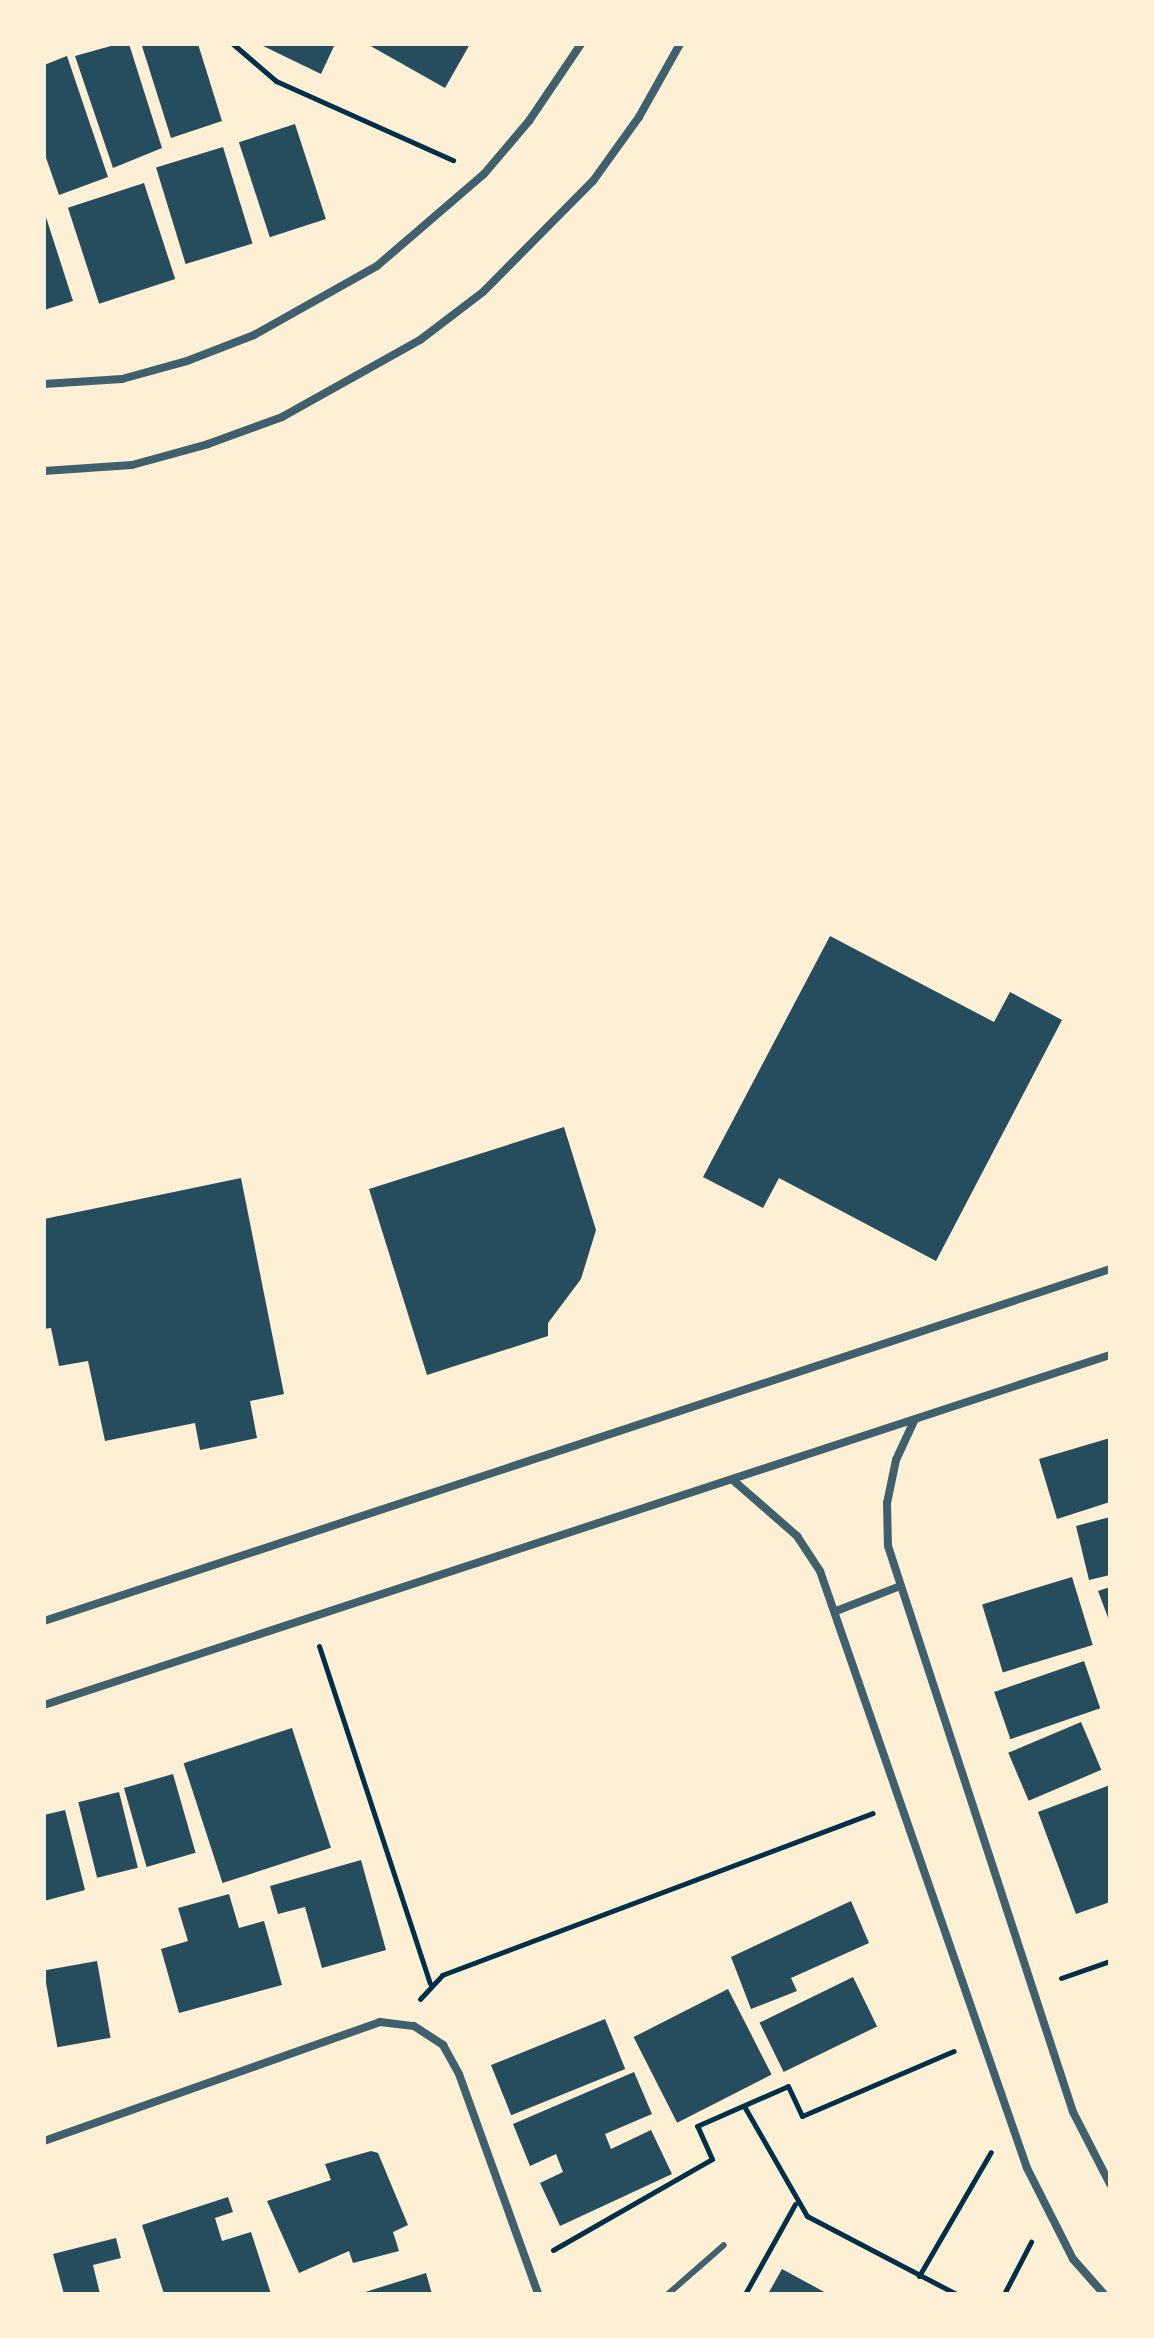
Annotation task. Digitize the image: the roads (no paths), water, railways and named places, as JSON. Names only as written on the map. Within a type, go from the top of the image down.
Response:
[{"type":"street","points":[[44,384],[122,379],[254,335],[377,266],[484,174],[529,121],[581,44]]},
{"type":"street","points":[[44,471],[132,465],[208,444],[282,417],[420,340],[529,250],[593,181],[639,117],[680,44]]},
{"type":"street","points":[[44,1621],[1110,1269]]},
{"type":"street","points":[[44,1705],[309,1616],[734,1481],[1110,1355]]},
{"type":"street","points":[[914,1421],[896,1460],[887,1503],[888,1546],[898,1587],[1073,2112],[1110,2184]]},
{"type":"street","points":[[734,1481],[797,1536],[820,1571],[1009,2121],[1046,2212],[1073,2259],[1104,2294]]},
{"type":"street","points":[[836,1611],[898,1587]]},
{"type":"street","points":[[44,2141],[380,2022],[414,2026],[443,2045],[459,2074],[538,2294]]},
{"type":"lane","points":[[668,2294],[724,2245]]}]
